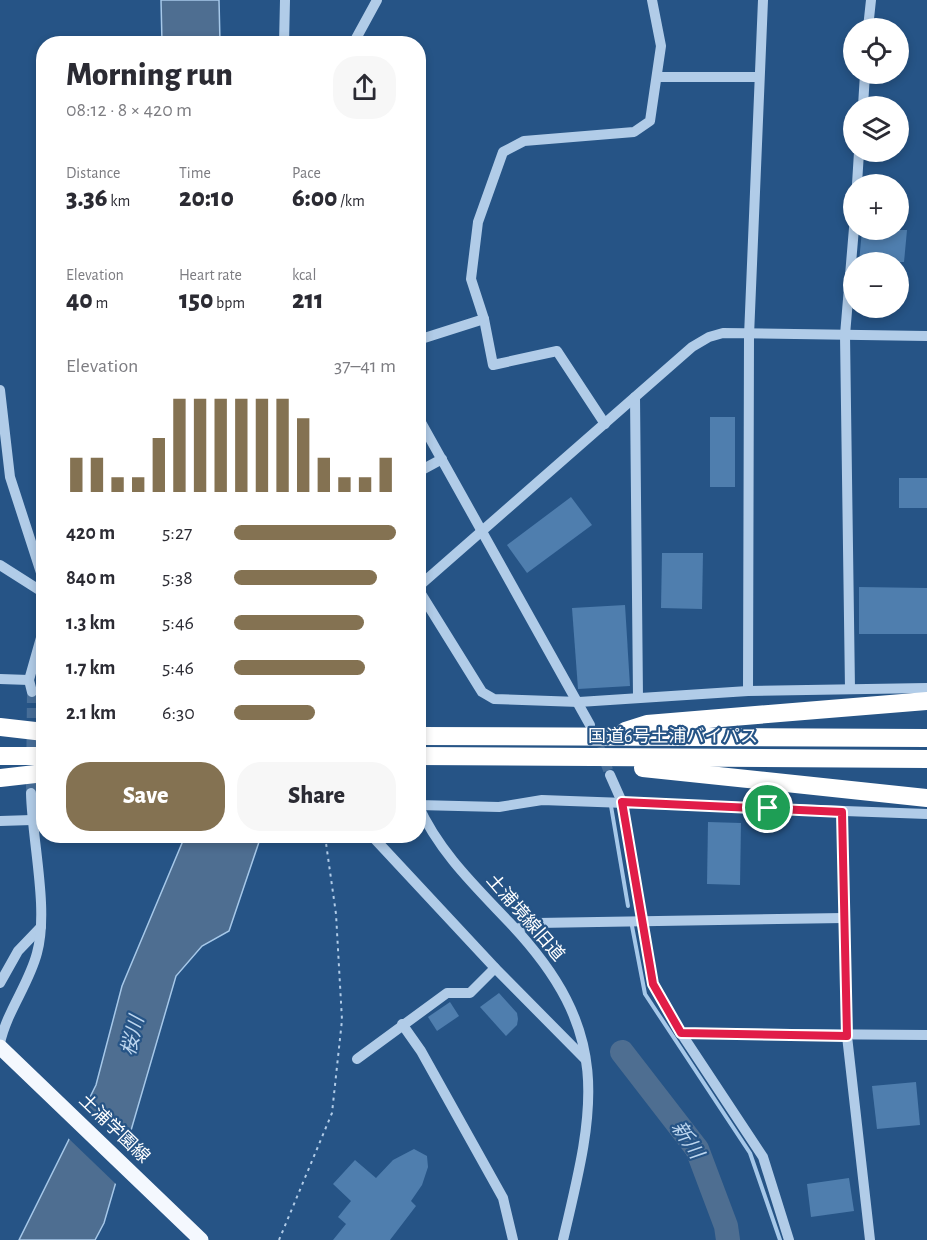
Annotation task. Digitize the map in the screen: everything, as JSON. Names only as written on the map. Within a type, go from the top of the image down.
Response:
[{"type":"highway","points":[[609,736],[647,724],[927,701]]},
{"type":"highway","points":[[0,727],[36,732]]},
{"type":"highway","points":[[0,735],[36,733]]},
{"type":"highway","name":"国道6号土浦バイパス","points":[[426,736],[927,738]]},
{"type":"highway","points":[[0,756],[36,756]]},
{"type":"highway","name":"国道6号土浦バイパス","points":[[426,756],[612,767],[927,759]]},
{"type":"highway","points":[[612,767],[636,767],[927,798]]},
{"type":"highway","points":[[0,778],[36,774]]},
{"type":"main road","name":"土浦学園線","points":[[0,1045],[201,1240]]},
{"type":"street","points":[[284,36],[285,0]]},
{"type":"street","points":[[357,36],[377,0]]},
{"type":"street","points":[[604,424],[557,351],[493,365],[484,319],[471,279],[478,222],[503,152],[524,141],[634,132],[650,121],[661,46],[652,0]]},
{"type":"street","points":[[748,691],[749,336],[763,0]]},
{"type":"street","points":[[869,18],[871,0]]},
{"type":"street","points":[[657,77],[759,77]]},
{"type":"street","points":[[850,689],[845,335],[853,240]]},
{"type":"street","points":[[426,337],[484,319]]},
{"type":"street","points":[[426,581],[692,347],[709,337],[723,333],[749,336],[927,336]]},
{"type":"street","points":[[0,390],[10,477],[36,557]]},
{"type":"street","points":[[635,397],[638,697]]},
{"type":"street","points":[[426,431],[590,725]]},
{"type":"street","points":[[426,468],[442,459]]},
{"type":"street","points":[[0,565],[36,588]]},
{"type":"street","points":[[426,601],[482,692],[494,699],[579,702],[748,691],[927,688]]},
{"type":"street","points":[[32,692],[29,680],[36,655]]},
{"type":"street","points":[[0,679],[29,680]]},
{"type":"street","points":[[612,767],[622,802],[653,984],[681,1033],[763,1157],[789,1240]]},
{"type":"street","points":[[0,1045],[4,1028],[37,955],[42,927],[32,820],[32,793]]},
{"type":"street","points":[[426,805],[498,807],[542,800],[927,814]]},
{"type":"street","points":[[842,812],[847,1036],[870,1240]]},
{"type":"street","points":[[0,821],[32,820]]},
{"type":"street","name":"土浦境線旧道","points":[[426,820],[450,858],[516,929],[560,984],[572,1008],[590,1088],[589,1118],[581,1170],[563,1240]]},
{"type":"street","points":[[379,843],[495,968],[585,1059]]},
{"type":"street","points":[[516,929],[537,923],[843,918]]},
{"type":"street","points":[[0,983],[18,951],[42,927]]},
{"type":"street","points":[[357,1059],[447,993],[470,993],[495,968]]},
{"type":"street","points":[[402,1024],[421,1051],[503,1198],[513,1240]]},
{"type":"street","points":[[681,1033],[927,1035]]},
{"type":"path","points":[[279,1240],[332,1113],[342,1020],[336,914],[326,843]]},
{"type":"water","points":[[161,0],[219,0],[220,36],[162,36]]},
{"type":"water","name":"桜川","points":[[182,843],[259,843],[229,931],[202,946],[176,976],[104,1223],[95,1240],[19,1240],[96,1085],[122,986]]},
{"type":"pier","points":[[84,1102],[130,1145],[118,1186],[67,1137]]},
{"type":"building","points":[[861,240],[906,240],[905,252],[860,252]]},
{"type":"building","points":[[710,417],[735,417],[735,487],[710,487]]},
{"type":"building","points":[[899,478],[927,478],[927,508],[899,508]]},
{"type":"building","points":[[571,497],[592,525],[527,573],[507,545]]},
{"type":"building","points":[[662,553],[703,553],[702,609],[661,608]]},
{"type":"building","points":[[859,587],[927,588],[927,634],[859,634]]},
{"type":"building","points":[[625,605],[630,686],[578,689],[572,608]]},
{"type":"building","points":[[708,822],[741,823],[740,885],[707,884]]},
{"type":"building","points":[[499,993],[517,1013],[518,1019],[517,1025],[506,1036],[480,1007]]},
{"type":"building","points":[[450,1002],[459,1016],[437,1031],[428,1017]]},
{"type":"building","points":[[916,1082],[920,1125],[877,1129],[872,1086]]},
{"type":"building","points":[[414,1149],[427,1156],[428,1167],[422,1185],[411,1201],[416,1206],[390,1240],[333,1240],[346,1224],[338,1217],[351,1201],[333,1184],[355,1160],[376,1178],[393,1160]]},
{"type":"building","points":[[849,1178],[854,1211],[811,1217],[807,1184]]},
{"type":"waterway","points":[[611,806],[628,906]]},
{"type":"waterway","points":[[632,926],[645,994],[750,1153],[780,1240]]},
{"type":"waterway","name":"新川","points":[[622,1052],[697,1149],[726,1226],[728,1240]]},
{"type":"tunnel","points":[[31,793],[32,692]]},
{"type":"tunnel","points":[[594,733],[610,775]]},
{"type":"route","points":[[622,802],[768,808],[842,812],[847,1036],[681,1033],[653,984],[622,802]]}]
